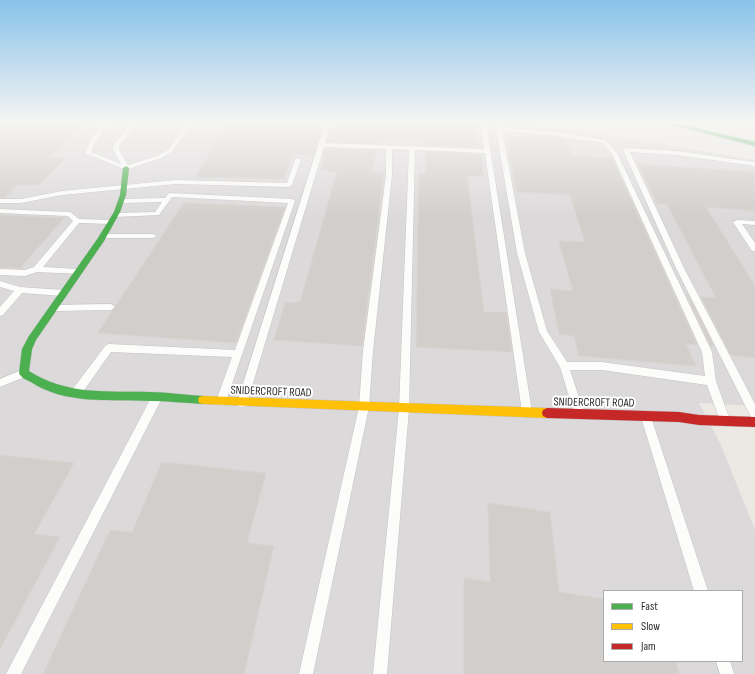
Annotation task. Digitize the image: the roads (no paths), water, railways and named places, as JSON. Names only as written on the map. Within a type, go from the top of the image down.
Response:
[{"type":"main road","points":[[24,373],[27,349],[63,293],[103,236],[113,218],[121,201],[126,168]]},
{"type":"main road","name":"SNIDERCROFT ROAD","points":[[24,373],[37,383],[53,389],[87,396],[157,397],[242,403],[404,409],[646,416],[755,422]]},
{"type":"lane","points":[[92,154],[126,168],[164,154]]},
{"type":"lane","points":[[118,154],[126,168]]},
{"type":"lane","points":[[242,403],[318,154]]},
{"type":"lane","points":[[306,674],[364,407],[368,351],[389,175],[389,154]]},
{"type":"lane","points":[[380,674],[404,409],[412,154]]},
{"type":"lane","points":[[489,154],[527,413]]},
{"type":"lane","points":[[503,154],[521,254],[543,332],[564,366],[579,415]]},
{"type":"lane","points":[[615,154],[708,352],[711,381],[725,421]]},
{"type":"lane","points":[[628,154],[680,268],[755,414]]},
{"type":"lane","points":[[686,154],[755,164]]},
{"type":"lane","points":[[0,201],[21,201],[62,193],[176,182],[289,185],[298,160]]},
{"type":"lane","points":[[0,211],[70,214],[77,220],[158,214],[170,195],[292,201],[221,401]]},
{"type":"lane","points":[[121,201],[167,200]]},
{"type":"lane","points":[[37,269],[77,220]]},
{"type":"lane","points":[[755,223],[737,222],[755,249]]},
{"type":"lane","points":[[103,236],[154,236]]},
{"type":"lane","points":[[0,272],[25,273],[37,269],[78,272]]},
{"type":"lane","points":[[0,284],[20,290],[63,293]]},
{"type":"lane","points":[[0,313],[20,290]]},
{"type":"lane","points":[[53,308],[111,307]]},
{"type":"lane","points":[[76,393],[109,348],[238,354]]},
{"type":"lane","points":[[564,366],[602,366],[711,381]]},
{"type":"lane","points":[[0,383],[24,373]]},
{"type":"lane","points":[[13,674],[157,397]]},
{"type":"lane","points":[[646,416],[701,590]]},
{"type":"lane","points":[[723,662],[727,674]]}]
